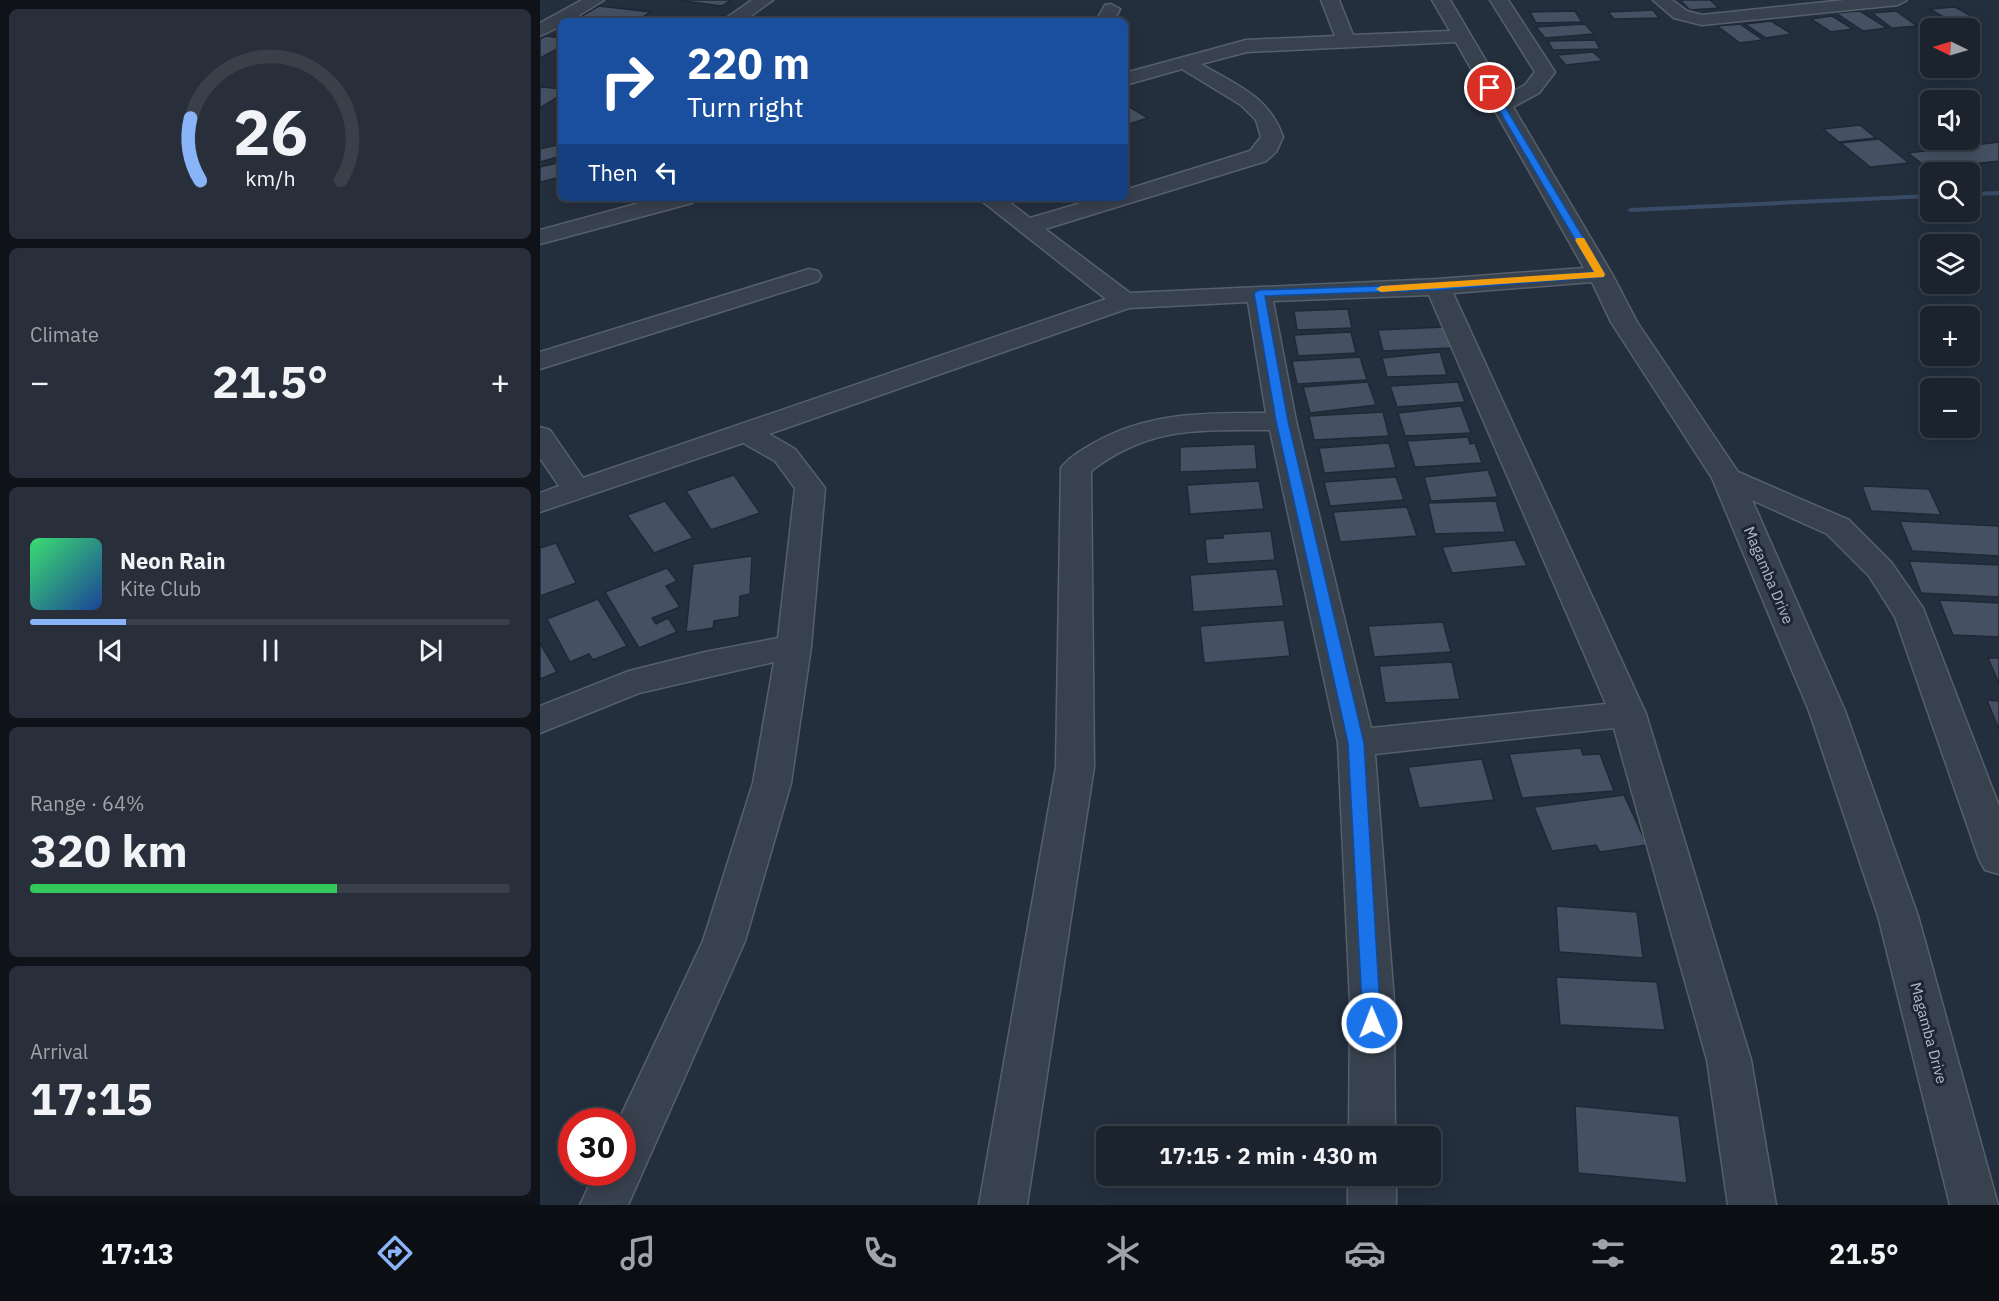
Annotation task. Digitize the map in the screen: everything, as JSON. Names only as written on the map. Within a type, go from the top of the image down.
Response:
[{"type":"street","points":[[565,18],[595,0]]},
{"type":"street","points":[[736,18],[764,0]]},
{"type":"street","points":[[1330,0],[1346,40]]},
{"type":"street","name":"Magamba Drive","points":[[1441,0],[1600,274],[1624,322],[1727,478],[1827,711],[1898,916],[1974,1205]]},
{"type":"street","points":[[1499,0],[1545,72],[1533,90],[1500,105]]},
{"type":"street","points":[[1662,0],[1678,15],[1687,19],[1702,20],[1898,0]]},
{"type":"street","points":[[540,30],[558,22]]},
{"type":"street","points":[[1128,78],[1246,46],[1461,36]]},
{"type":"street","points":[[1128,195],[1258,156],[1268,147],[1272,138],[1266,118],[1248,101],[1184,63]]},
{"type":"street","points":[[540,237],[673,201]]},
{"type":"street","points":[[993,201],[1125,301]]},
{"type":"street","points":[[1026,227],[1110,201]]},
{"type":"street","points":[[540,503],[1125,301],[1166,297],[1438,287],[1600,274]]},
{"type":"street","points":[[540,361],[809,276]]},
{"type":"street","points":[[1438,287],[1628,714],[1729,1060],[1752,1205]]},
{"type":"street","points":[[1259,293],[1282,421],[1356,743],[1371,1001],[1372,1126]]},
{"type":"street","points":[[1003,1205],[1075,767],[1076,468],[1115,443],[1172,424],[1282,421]]},
{"type":"street","points":[[636,1134],[724,941],[772,783],[794,647],[810,488],[785,456],[744,431]]},
{"type":"street","points":[[540,436],[576,490]]},
{"type":"street","points":[[1727,478],[1838,527],[1880,569],[1911,616],[1999,860]]},
{"type":"street","points":[[540,720],[629,683],[705,664],[794,647]]},
{"type":"street","points":[[1356,743],[1628,714]]},
{"type":"street","points":[[604,1205],[613,1186]]},
{"type":"street","points":[[1372,1186],[1372,1205]]},
{"type":"building","points":[[731,0],[722,6],[683,1]]},
{"type":"building","points":[[1680,0],[1710,0],[1719,8],[1690,10]]},
{"type":"building","points":[[599,6],[651,12],[641,18],[580,17]]},
{"type":"building","points":[[1955,7],[1975,18],[1945,18],[1930,9]]},
{"type":"building","points":[[1653,10],[1659,18],[1614,19],[1608,12]]},
{"type":"building","points":[[1575,11],[1582,22],[1536,23],[1530,12]]},
{"type":"building","points":[[1860,11],[1887,28],[1863,31],[1836,13]]},
{"type":"building","points":[[1896,11],[1917,26],[1892,28],[1872,13]]},
{"type":"building","points":[[1832,16],[1853,29],[1831,32],[1811,19]]},
{"type":"building","points":[[1771,21],[1792,34],[1766,38],[1745,24]]},
{"type":"building","points":[[1585,24],[1594,34],[1545,38],[1536,27]]},
{"type":"building","points":[[1740,24],[1763,40],[1740,43],[1717,26]]},
{"type":"building","points":[[546,36],[558,38],[558,49],[540,58],[540,39]]},
{"type":"building","points":[[1595,40],[1600,49],[1553,50],[1548,41]]},
{"type":"building","points":[[1593,52],[1603,61],[1566,65],[1557,55]]},
{"type":"building","points":[[540,88],[558,89],[558,97],[540,108]]},
{"type":"building","points":[[1128,106],[1148,118],[1128,124]]},
{"type":"building","points":[[1860,125],[1876,138],[1839,142],[1823,129]]},
{"type":"building","points":[[1879,139],[1909,163],[1870,167],[1841,143]]},
{"type":"building","points":[[1999,142],[1999,161],[1980,163],[1920,162],[1908,153],[1933,150],[1980,150],[1980,144]]},
{"type":"building","points":[[558,145],[558,157],[540,162],[540,149]]},
{"type":"building","points":[[558,163],[558,178],[540,182],[540,167]]},
{"type":"building","points":[[1348,309],[1352,328],[1297,330],[1294,311]]},
{"type":"building","points":[[1445,327],[1452,348],[1383,351],[1378,330]]},
{"type":"building","points":[[1351,332],[1356,353],[1298,356],[1294,335]]},
{"type":"building","points":[[1440,352],[1447,375],[1387,377],[1382,358]]},
{"type":"building","points":[[1360,357],[1367,380],[1297,384],[1292,361]]},
{"type":"building","points":[[1368,382],[1376,405],[1310,413],[1303,387]]},
{"type":"building","points":[[1458,382],[1465,402],[1397,407],[1390,386]]},
{"type":"building","points":[[1461,406],[1471,433],[1405,436],[1398,413]]},
{"type":"building","points":[[1383,412],[1389,436],[1314,440],[1309,416]]},
{"type":"building","points":[[1468,437],[1470,444],[1475,443],[1482,463],[1415,467],[1407,441]]},
{"type":"building","points":[[1389,443],[1396,468],[1324,473],[1319,448]]},
{"type":"building","points":[[1255,444],[1257,469],[1180,472],[1180,447]]},
{"type":"building","points":[[1488,470],[1498,497],[1431,501],[1424,477]]},
{"type":"building","points":[[734,475],[760,513],[711,530],[686,491]]},
{"type":"building","points":[[1396,477],[1404,500],[1330,506],[1324,482]]},
{"type":"building","points":[[1259,481],[1264,509],[1190,514],[1187,485]]},
{"type":"building","points":[[1862,486],[1929,489],[1941,515],[1871,511]]},
{"type":"building","points":[[665,501],[693,538],[654,553],[627,515]]},
{"type":"building","points":[[1496,501],[1505,532],[1435,534],[1428,503]]},
{"type":"building","points":[[1407,507],[1417,536],[1340,542],[1333,512]]},
{"type":"building","points":[[1900,521],[1999,526],[1999,556],[1912,551]]},
{"type":"building","points":[[1271,531],[1275,560],[1207,564],[1205,539],[1223,538],[1223,534]]},
{"type":"building","points":[[1515,540],[1527,566],[1452,573],[1442,547]]},
{"type":"building","points":[[556,543],[576,583],[540,596],[540,548]]},
{"type":"building","points":[[752,556],[750,594],[740,596],[739,617],[714,621],[713,628],[686,632],[693,564]]},
{"type":"building","points":[[1909,561],[1999,565],[1999,597],[1921,593]]},
{"type":"building","points":[[667,568],[677,581],[666,586],[680,607],[652,618],[656,624],[668,618],[677,632],[639,648],[605,592]]},
{"type":"building","points":[[1277,569],[1284,606],[1193,612],[1190,575]]},
{"type":"building","points":[[598,599],[627,646],[593,660],[589,654],[570,662],[547,619]]},
{"type":"building","points":[[1939,600],[1999,603],[1999,637],[1953,635]]},
{"type":"building","points":[[1284,620],[1290,656],[1204,663],[1200,626]]},
{"type":"building","points":[[1443,622],[1451,652],[1374,657],[1368,626]]},
{"type":"building","points":[[540,643],[557,672],[540,679]]},
{"type":"building","points":[[1988,658],[1999,658],[1999,684]]},
{"type":"building","points":[[1452,662],[1460,699],[1385,703],[1379,666]]},
{"type":"building","points":[[1987,700],[1999,701],[1999,730]]},
{"type":"building","points":[[1581,748],[1583,755],[1600,754],[1614,791],[1522,798],[1509,754]]},
{"type":"building","points":[[1482,759],[1494,800],[1419,808],[1408,767]]},
{"type":"building","points":[[1624,795],[1647,845],[1600,852],[1596,845],[1552,851],[1534,807]]},
{"type":"building","points":[[1556,906],[1637,912],[1643,958],[1559,952]]},
{"type":"building","points":[[1556,977],[1657,982],[1665,1030],[1560,1025]]},
{"type":"building","points":[[1575,1106],[1679,1116],[1687,1183],[1578,1173]]},
{"type":"waterway","points":[[1980,194],[1999,193]]},
{"type":"waterway","points":[[1631,210],[1920,196]]},
{"type":"slow traffic","points":[[1381,289],[1438,287],[1600,274],[1580,240]]},
{"type":"route","points":[[1372,1023],[1356,743],[1282,421],[1259,293],[1438,287],[1600,274],[1490,88]]}]
